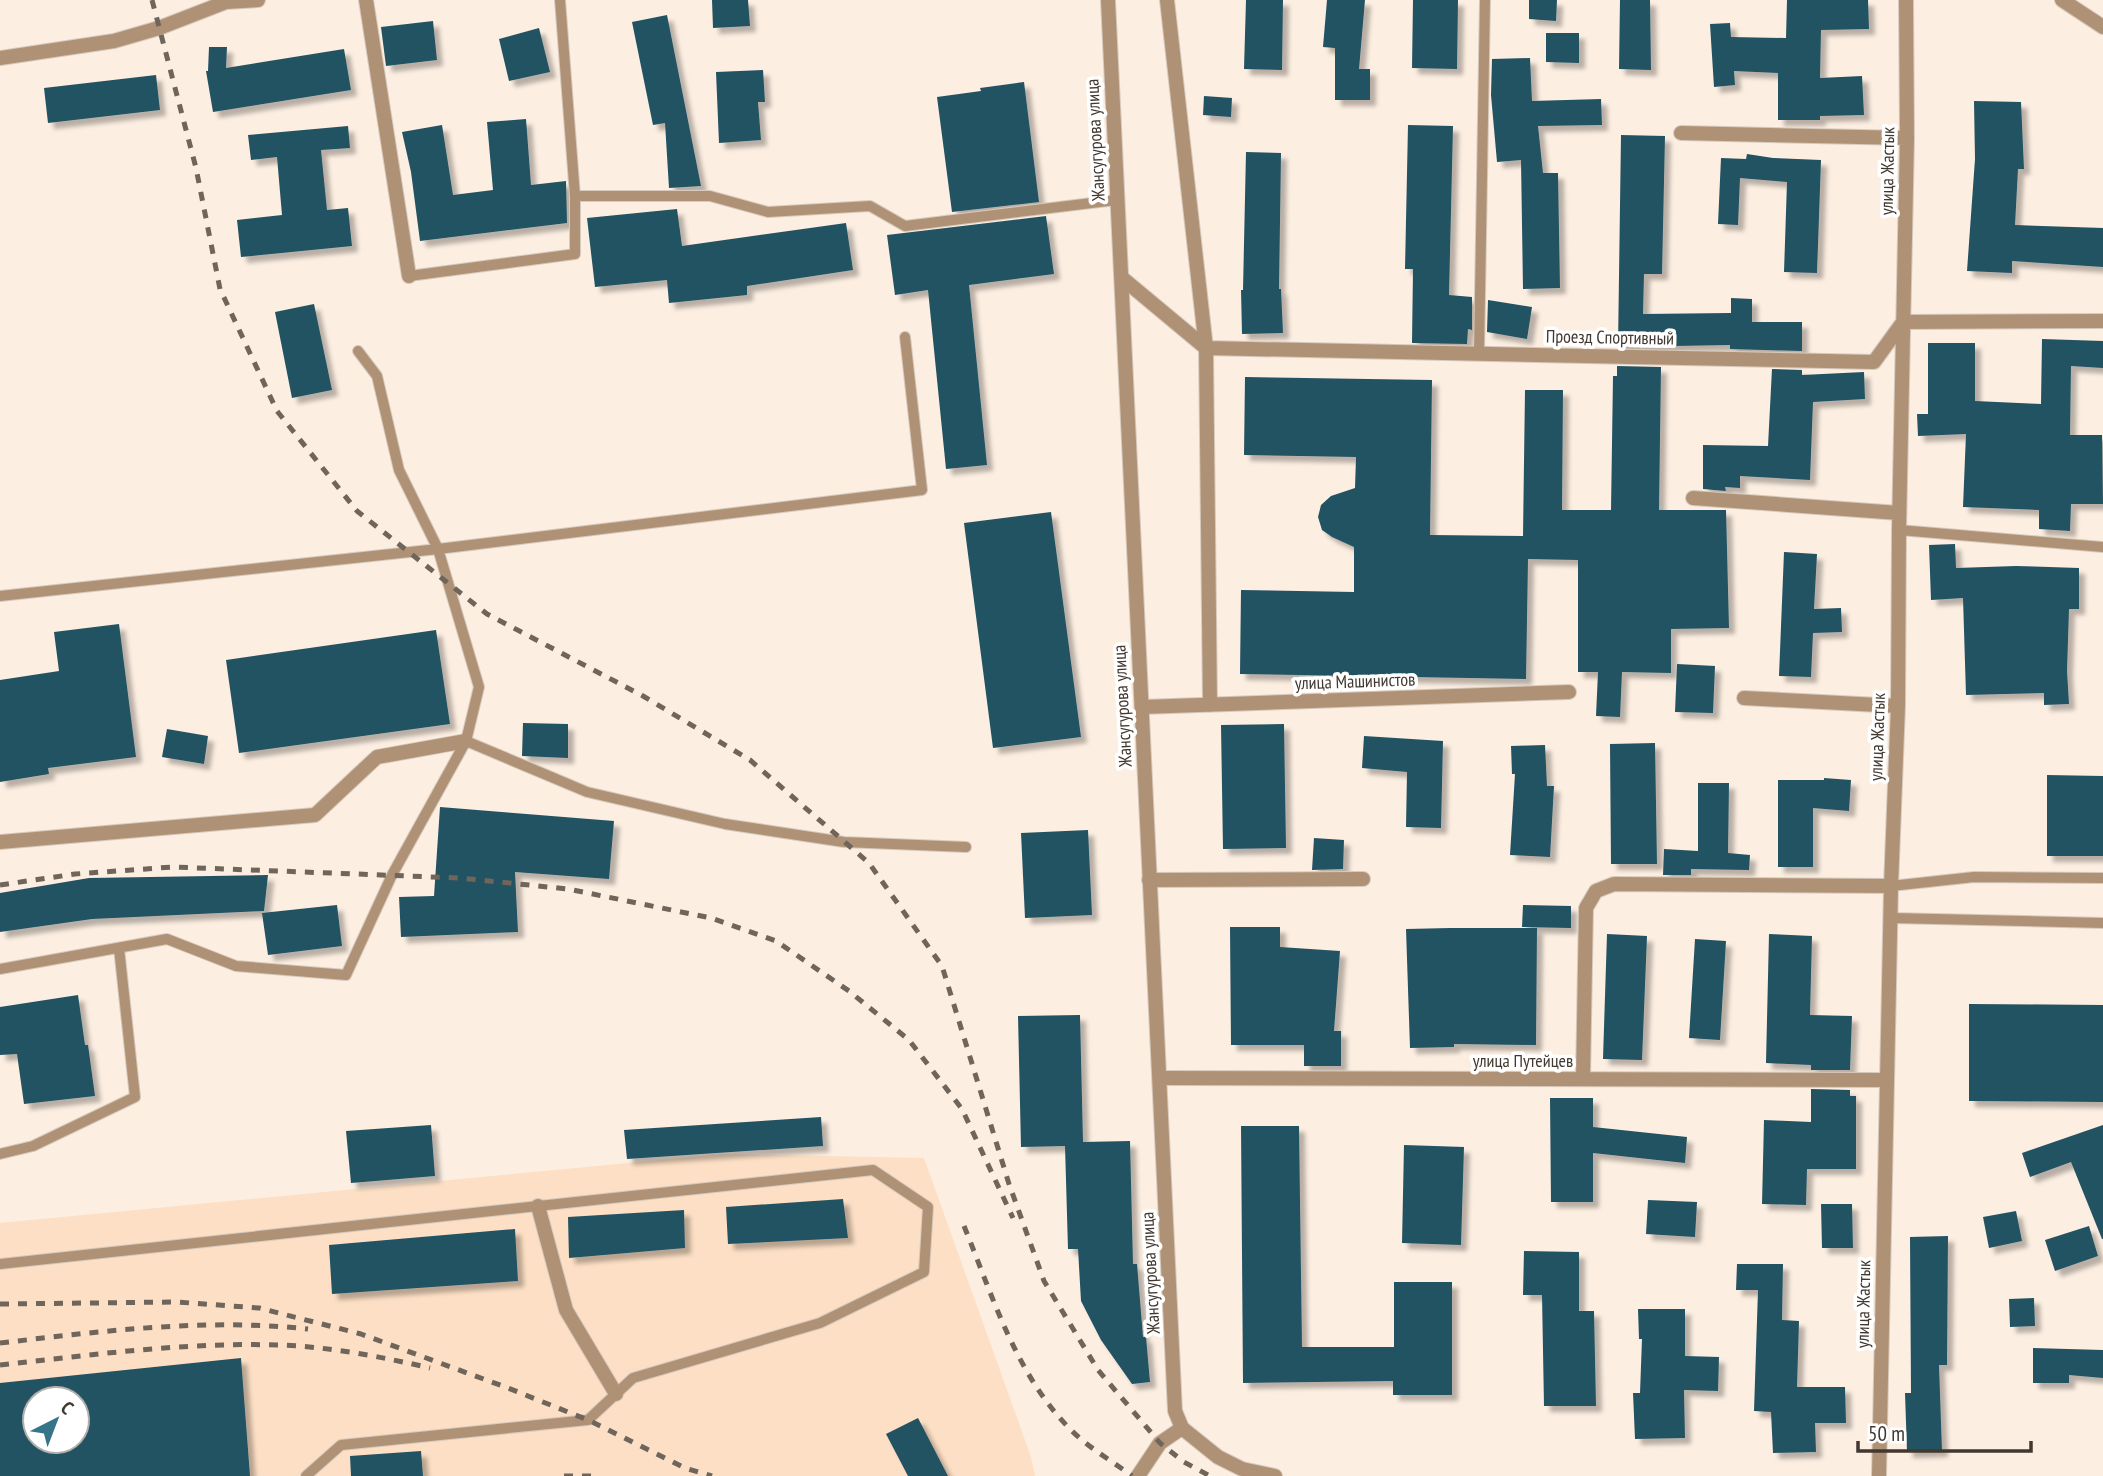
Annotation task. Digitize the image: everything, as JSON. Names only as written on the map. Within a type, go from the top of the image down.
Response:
[{"type":"street","points":[[0,58],[114,41],[159,28],[226,2],[258,0]]},
{"type":"street","points":[[366,0],[409,276]]},
{"type":"street","name":"Жансугурова улица","points":[[1108,0],[1175,1411],[1182,1428]]},
{"type":"street","points":[[1167,0],[1206,348],[1210,705]]},
{"type":"street","name":"улица Жастык","points":[[1879,1476],[1891,886],[1898,706],[1907,138],[1906,0]]},
{"type":"street","points":[[2062,0],[2103,27]]},
{"type":"street","points":[[1681,133],[1907,138]]},
{"type":"street","points":[[1122,278],[1206,348]]},
{"type":"street","points":[[1903,321],[2103,321]]},
{"type":"street","name":"Проезд Спортивный","points":[[1206,348],[1874,362],[1903,321]]},
{"type":"street","points":[[1693,498],[1899,513]]},
{"type":"street","name":"улица Машинистов","points":[[1142,708],[1569,692]]},
{"type":"street","points":[[1744,698],[1898,706]]},
{"type":"street","points":[[0,842],[315,814],[377,757],[466,741]]},
{"type":"street","points":[[1149,880],[1363,879]]},
{"type":"street","points":[[1583,1079],[1586,908],[1597,891],[1614,884],[1891,886]]},
{"type":"street","name":"улица Путейцев","points":[[1160,1078],[1887,1080]]},
{"type":"street","points":[[538,1206],[566,1310],[616,1394]]},
{"type":"street","points":[[1138,1476],[1160,1443],[1182,1428],[1219,1457],[1242,1469],[1275,1476]]},
{"type":"lane","points":[[409,276],[575,254],[575,195],[561,0]]},
{"type":"lane","points":[[1479,354],[1485,0]]},
{"type":"lane","points":[[575,195],[710,196],[768,212],[870,206],[905,226],[1116,200]]},
{"type":"lane","points":[[0,596],[438,549],[922,490],[905,337]]},
{"type":"lane","points":[[0,969],[167,939],[236,966],[346,975],[392,875],[466,741],[479,687],[438,549],[399,470],[377,376],[358,351]]},
{"type":"lane","points":[[1899,530],[2103,547]]},
{"type":"lane","points":[[466,741],[587,792],[725,824],[844,842],[966,846]]},
{"type":"lane","points":[[1891,886],[1974,877],[2103,878]]},
{"type":"lane","points":[[1891,918],[2103,923]]},
{"type":"lane","points":[[0,1154],[33,1146],[135,1097],[119,948]]},
{"type":"lane","points":[[0,1264],[873,1170],[928,1207],[924,1272],[820,1322],[633,1378],[588,1420],[341,1445],[306,1476]]},
{"type":"shaded area","points":[[722,1154],[924,1158],[1031,1457],[1035,1476],[0,1476],[0,1223]]},
{"type":"building","points":[[712,0],[748,0],[750,26],[713,28]]},
{"type":"building","points":[[1246,0],[1283,0],[1282,70],[1244,69]]},
{"type":"building","points":[[1327,0],[1365,0],[1359,69],[1370,69],[1370,100],[1335,100],[1335,48],[1323,47]]},
{"type":"building","points":[[1413,0],[1458,0],[1457,69],[1412,68]]},
{"type":"building","points":[[1529,0],[1557,0],[1556,21],[1529,19]]},
{"type":"building","points":[[1620,0],[1650,0],[1651,70],[1619,69]]},
{"type":"building","points":[[1787,0],[1868,0],[1869,29],[1821,30],[1820,78],[1862,76],[1864,115],[1820,116],[1820,120],[1778,120],[1778,73],[1734,71],[1735,85],[1714,87],[1710,24],[1730,23],[1731,37],[1786,38]]},
{"type":"building","points":[[667,15],[701,186],[669,188],[665,123],[653,125],[632,22]]},
{"type":"building","points":[[433,21],[437,60],[386,66],[381,27]]},
{"type":"building","points":[[539,28],[550,72],[509,81],[499,39]]},
{"type":"building","points":[[1546,33],[1579,33],[1579,63],[1546,62]]},
{"type":"building","points":[[209,47],[227,47],[226,68],[344,49],[351,90],[213,112],[206,71]]},
{"type":"building","points":[[1530,58],[1532,101],[1601,99],[1602,125],[1538,126],[1543,173],[1558,173],[1560,288],[1523,289],[1521,160],[1497,162],[1491,95],[1492,59]]},
{"type":"building","points":[[763,70],[765,102],[758,102],[761,140],[719,143],[716,72]]},
{"type":"building","points":[[156,75],[160,110],[48,123],[44,88]]},
{"type":"building","points":[[1024,82],[1039,202],[952,212],[937,97]]},
{"type":"building","points":[[1204,96],[1232,98],[1231,117],[1203,115]]},
{"type":"building","points":[[1974,101],[2021,102],[2024,169],[2018,169],[2015,225],[2103,228],[2103,267],[2012,261],[2012,273],[1967,271],[1975,159]]},
{"type":"building","points":[[526,119],[531,185],[566,181],[567,223],[420,241],[411,172],[402,132],[442,125],[453,195],[493,190],[487,122]]},
{"type":"building","points":[[1408,125],[1453,126],[1449,295],[1472,297],[1472,330],[1468,329],[1467,344],[1412,343],[1413,269],[1405,269]]},
{"type":"building","points":[[348,126],[350,148],[321,150],[327,210],[348,208],[352,246],[241,257],[237,220],[282,215],[277,157],[251,160],[248,135]]},
{"type":"building","points":[[1621,135],[1665,136],[1662,274],[1644,274],[1643,314],[1731,313],[1731,298],[1752,299],[1752,322],[1802,322],[1802,351],[1730,349],[1730,345],[1618,347]]},
{"type":"building","points":[[1246,152],[1281,153],[1279,289],[1283,333],[1242,334]]},
{"type":"building","points":[[1747,154],[1821,160],[1817,273],[1784,272],[1787,182],[1740,178],[1738,225],[1718,224],[1721,158],[1746,159]]},
{"type":"building","points":[[677,209],[682,246],[846,223],[853,270],[747,286],[747,295],[669,303],[667,280],[595,287],[587,218]]},
{"type":"building","points":[[1046,216],[1054,274],[969,285],[987,465],[946,469],[928,290],[895,295],[887,235]]},
{"type":"building","points":[[1488,300],[1532,307],[1527,339],[1487,332]]},
{"type":"building","points":[[314,304],[332,390],[292,398],[275,312]]},
{"type":"building","points":[[2042,339],[2103,341],[2103,368],[2071,366],[2070,435],[2102,435],[2103,504],[2071,504],[2070,531],[2039,529],[2039,510],[1963,507],[1966,434],[1918,436],[1917,414],[1928,414],[1928,343],[1975,343],[1975,401],[2041,404]]},
{"type":"building","points":[[1617,366],[1661,367],[1659,510],[1726,510],[1729,628],[1671,629],[1671,673],[1622,672],[1620,717],[1596,716],[1598,672],[1578,672],[1578,560],[1528,559],[1526,679],[1240,674],[1241,590],[1354,592],[1354,547],[1322,530],[1318,517],[1321,505],[1331,496],[1355,488],[1356,457],[1244,455],[1245,377],[1432,380],[1430,535],[1523,536],[1525,390],[1563,390],[1562,510],[1611,510],[1613,376],[1617,376]]},
{"type":"building","points":[[1772,369],[1802,370],[1802,375],[1864,372],[1865,399],[1813,402],[1810,480],[1740,476],[1740,488],[1725,487],[1726,491],[1703,489],[1703,445],[1768,446]]},
{"type":"building","points":[[1051,512],[1081,737],[993,748],[964,523]]},
{"type":"building","points":[[1955,544],[1956,568],[2079,568],[2079,609],[2069,609],[2069,704],[2044,705],[2044,693],[1966,695],[1963,598],[1931,600],[1929,545]]},
{"type":"building","points":[[1784,552],[1817,554],[1814,609],[1841,608],[1842,632],[1813,633],[1811,677],[1779,676]]},
{"type":"building","points":[[119,624],[136,757],[48,768],[49,774],[0,782],[0,680],[59,671],[54,632]]},
{"type":"building","points":[[436,630],[450,724],[239,753],[226,660]]},
{"type":"building","points":[[1677,664],[1715,666],[1713,713],[1675,712]]},
{"type":"building","points":[[523,723],[568,724],[568,758],[522,756]]},
{"type":"building","points":[[1284,724],[1286,848],[1223,849],[1221,725]]},
{"type":"building","points":[[167,729],[208,736],[204,764],[162,757]]},
{"type":"building","points":[[1364,736],[1443,741],[1441,828],[1406,827],[1407,772],[1362,768]]},
{"type":"building","points":[[1655,743],[1657,864],[1611,864],[1610,744]]},
{"type":"building","points":[[1545,745],[1547,786],[1554,786],[1550,857],[1510,855],[1515,774],[1512,774],[1511,746]]},
{"type":"building","points":[[2047,775],[2103,776],[2103,856],[2047,856]]},
{"type":"building","points":[[1778,780],[1851,780],[1849,811],[1813,808],[1813,867],[1778,867]]},
{"type":"building","points":[[1698,783],[1729,783],[1728,853],[1750,855],[1749,870],[1691,869],[1691,875],[1663,875],[1664,849],[1698,851]]},
{"type":"building","points":[[440,807],[614,821],[609,879],[515,872],[518,932],[401,937],[399,897],[434,896]]},
{"type":"building","points":[[1088,830],[1092,915],[1025,918],[1021,833]]},
{"type":"building","points":[[1314,838],[1344,840],[1343,869],[1312,870]]},
{"type":"building","points":[[268,875],[264,911],[92,919],[0,932],[0,893],[89,878]]},
{"type":"building","points":[[337,905],[342,946],[268,955],[262,913]]},
{"type":"building","points":[[1523,905],[1571,906],[1571,928],[1522,927]]},
{"type":"building","points":[[1230,927],[1280,927],[1280,947],[1340,951],[1334,1031],[1341,1031],[1341,1066],[1304,1066],[1304,1045],[1231,1045]]},
{"type":"building","points":[[1537,928],[1536,1045],[1454,1044],[1454,1047],[1410,1048],[1406,929]]},
{"type":"building","points":[[1607,934],[1647,936],[1642,1060],[1603,1059]]},
{"type":"building","points":[[1769,934],[1812,936],[1810,1015],[1852,1016],[1850,1070],[1811,1070],[1811,1065],[1766,1063]]},
{"type":"building","points":[[1695,939],[1726,941],[1720,1040],[1689,1038]]},
{"type":"building","points":[[78,995],[95,1096],[24,1104],[17,1054],[0,1055],[0,1007]]},
{"type":"building","points":[[1969,1004],[2103,1005],[2103,1102],[1969,1101]]},
{"type":"building","points":[[1080,1015],[1083,1142],[1130,1141],[1133,1264],[1137,1264],[1150,1382],[1132,1384],[1101,1340],[1081,1301],[1078,1249],[1068,1249],[1065,1146],[1021,1147],[1018,1016]]},
{"type":"building","points":[[1811,1089],[1850,1090],[1850,1096],[1856,1096],[1856,1169],[1807,1169],[1806,1205],[1762,1204],[1764,1120],[1811,1122]]},
{"type":"building","points":[[1550,1098],[1593,1098],[1593,1127],[1687,1137],[1685,1163],[1593,1153],[1593,1202],[1551,1202]]},
{"type":"building","points":[[821,1117],[823,1146],[627,1159],[624,1130]]},
{"type":"building","points":[[431,1125],[435,1176],[351,1183],[346,1131]]},
{"type":"building","points":[[2103,1125],[2102,1239],[2071,1162],[2030,1177],[2022,1153]]},
{"type":"building","points":[[1241,1126],[1299,1126],[1302,1347],[1394,1347],[1394,1282],[1452,1282],[1452,1395],[1393,1395],[1393,1381],[1243,1383]]},
{"type":"building","points":[[1404,1145],[1464,1147],[1461,1245],[1402,1243]]},
{"type":"building","points":[[843,1199],[848,1238],[728,1244],[726,1207]]},
{"type":"building","points":[[1648,1200],[1697,1202],[1695,1237],[1646,1234]]},
{"type":"building","points":[[1821,1204],[1852,1204],[1853,1248],[1822,1248]]},
{"type":"building","points":[[684,1210],[685,1248],[569,1258],[568,1217]]},
{"type":"building","points":[[2016,1211],[2022,1241],[1989,1248],[1983,1217]]},
{"type":"building","points":[[2089,1226],[2098,1256],[2055,1271],[2045,1240]]},
{"type":"building","points":[[515,1229],[518,1281],[332,1294],[329,1245]]},
{"type":"building","points":[[1948,1236],[1947,1365],[1939,1365],[1942,1451],[1907,1452],[1905,1393],[1911,1393],[1910,1237]]},
{"type":"building","points":[[1524,1251],[1579,1252],[1579,1311],[1594,1311],[1596,1406],[1544,1406],[1542,1295],[1523,1295]]},
{"type":"building","points":[[1737,1264],[1783,1264],[1782,1320],[1799,1321],[1797,1387],[1845,1387],[1846,1423],[1815,1423],[1816,1452],[1773,1453],[1771,1412],[1754,1411],[1758,1290],[1736,1290]]},
{"type":"building","points":[[2034,1298],[2035,1326],[2010,1327],[2009,1299]]},
{"type":"building","points":[[1638,1309],[1685,1309],[1685,1356],[1719,1357],[1718,1391],[1684,1390],[1685,1438],[1635,1439],[1633,1393],[1640,1393],[1642,1339],[1639,1339]]},
{"type":"building","points":[[2033,1348],[2103,1350],[2103,1378],[2069,1375],[2069,1383],[2033,1383]]},
{"type":"building","points":[[241,1358],[250,1476],[0,1476],[0,1383]]},
{"type":"building","points":[[918,1418],[948,1476],[908,1476],[886,1434]]},
{"type":"building","points":[[421,1451],[423,1476],[351,1476],[350,1456]]},
{"type":"railway","points":[[152,0],[196,168],[220,289],[277,411],[357,511],[487,614],[643,696],[750,760],[869,863],[942,966],[1009,1184],[1044,1281],[1098,1370],[1160,1443],[1184,1462],[1210,1476]]},
{"type":"railway","points":[[0,885],[75,874],[173,867],[460,878],[568,889],[711,918],[776,941],[849,991],[909,1040],[962,1109],[1013,1218]]},
{"type":"railway","points":[[964,1226],[1008,1334],[1035,1385],[1071,1430],[1132,1476]]},
{"type":"railway","points":[[0,1304],[177,1302],[259,1308],[361,1334],[508,1388],[588,1420],[685,1468],[712,1476]]},
{"type":"railway","points":[[0,1343],[116,1330],[192,1325],[308,1329]]},
{"type":"railway","points":[[0,1365],[138,1350],[242,1345],[334,1350],[430,1368]]},
{"type":"railway","points":[[564,1476],[596,1476]]}]
